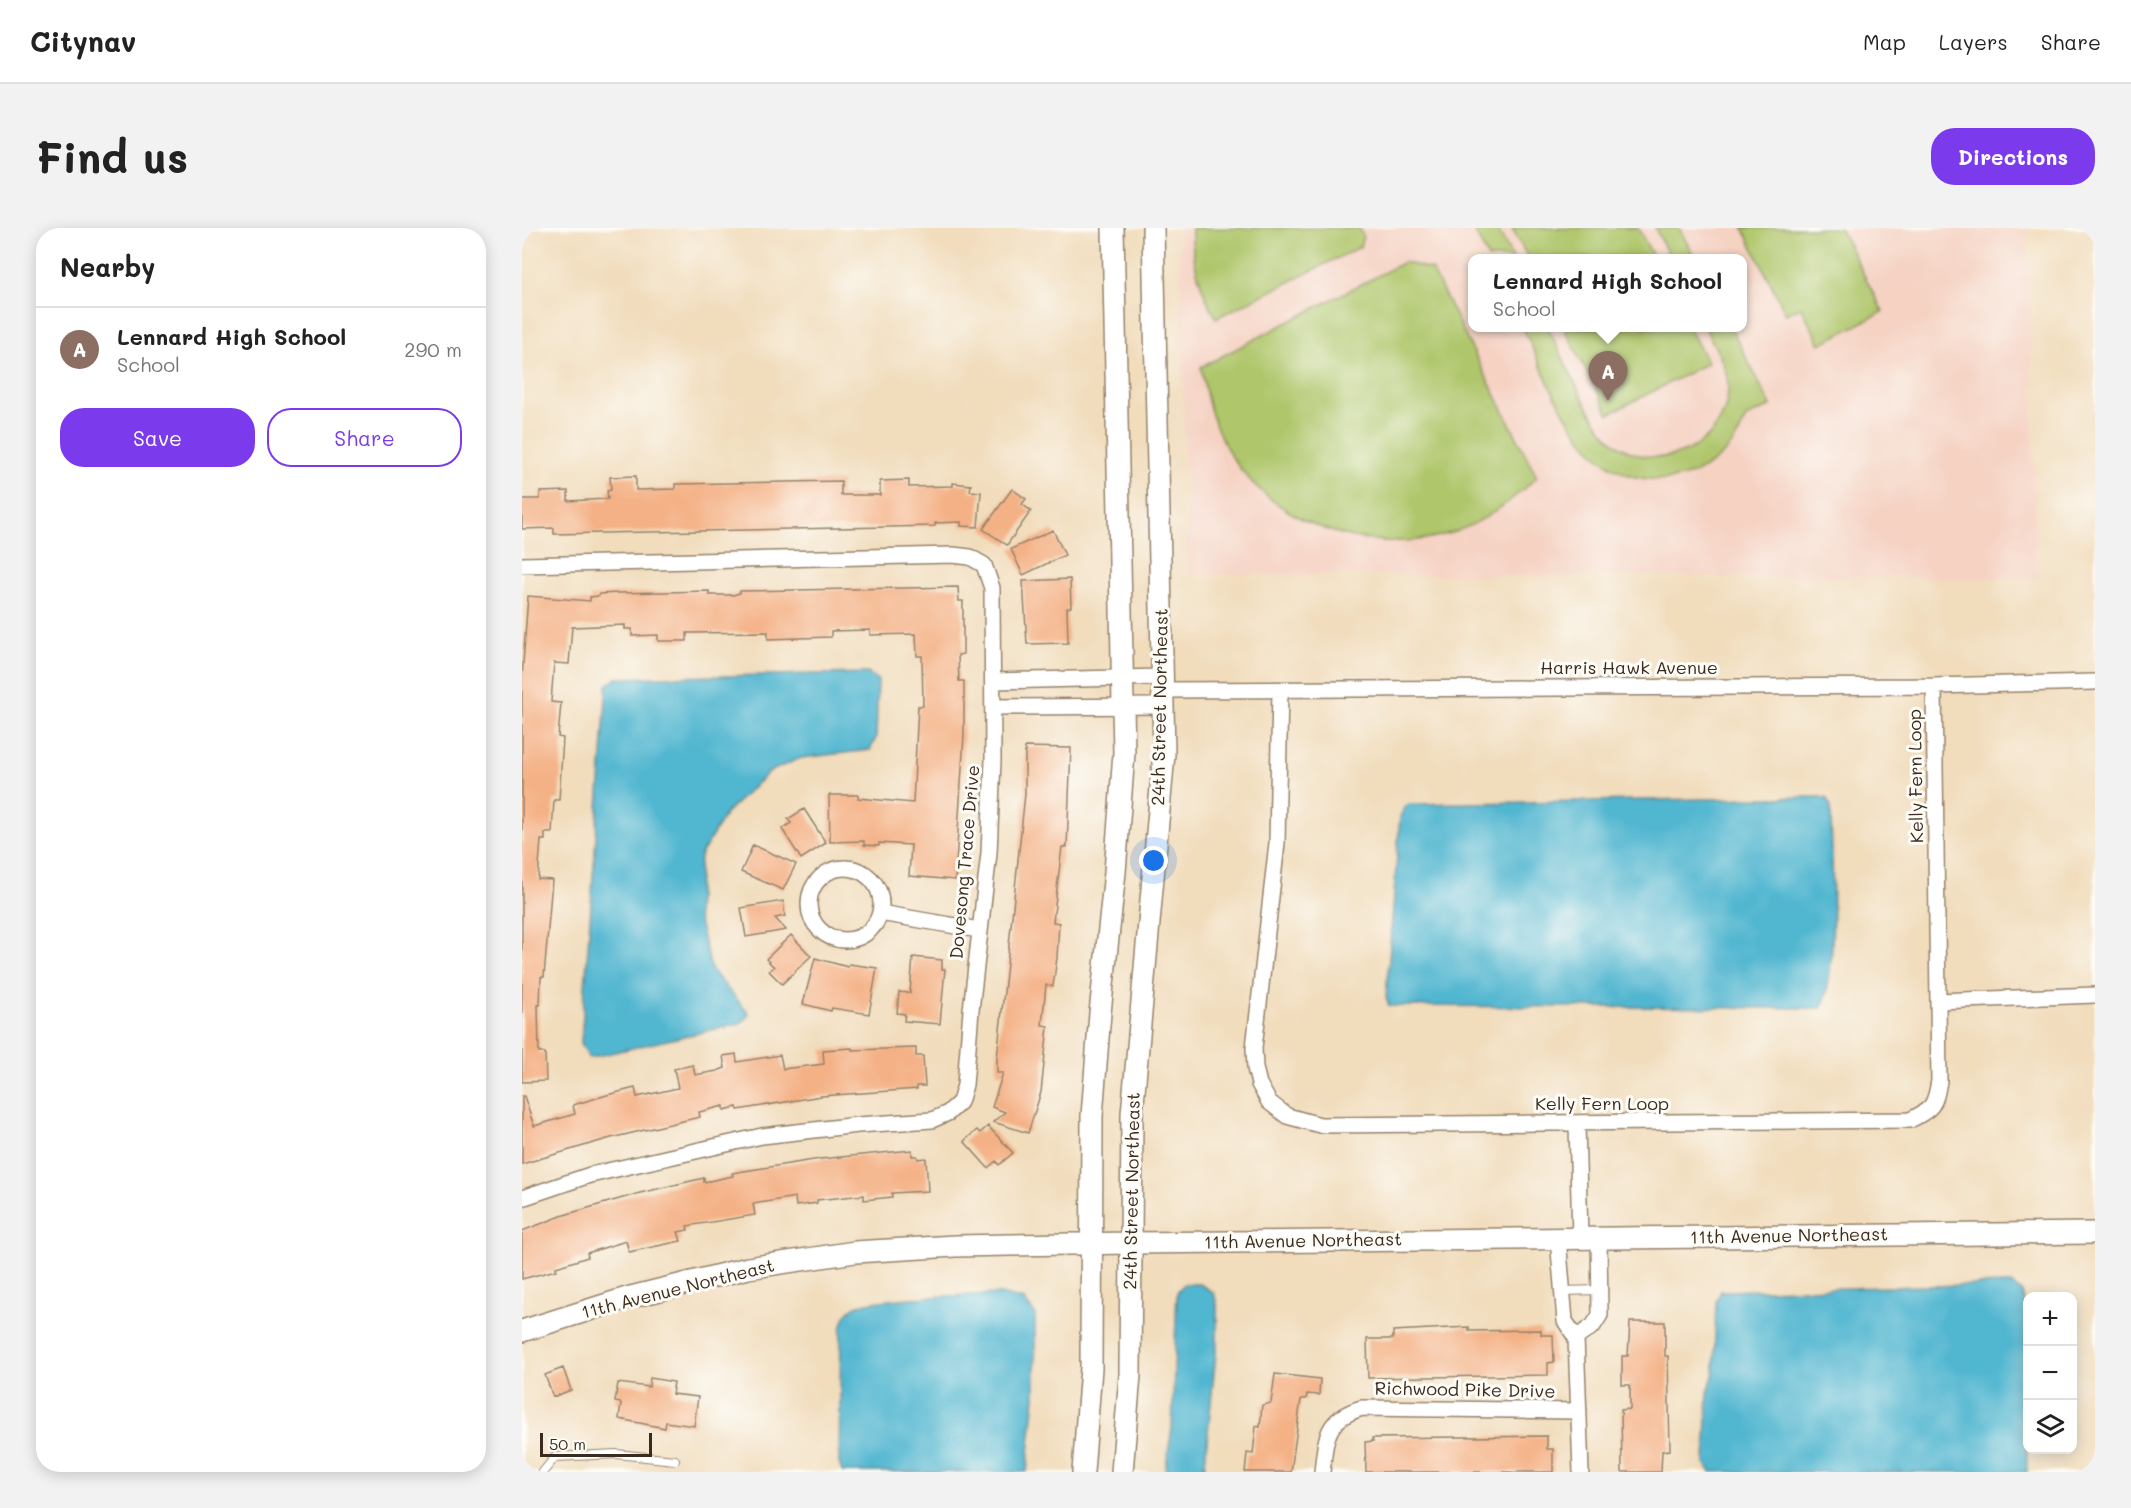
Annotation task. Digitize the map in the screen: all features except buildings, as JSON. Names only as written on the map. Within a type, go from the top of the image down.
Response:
[{"type":"street","name":"24th Street Northeast","points":[[1083,1472],[1091,1368],[1092,1116],[1100,1013],[1116,872],[1124,753],[1113,228]]},
{"type":"street","name":"24th Street Northeast","points":[[1122,1472],[1130,1375],[1132,1114],[1139,1020],[1155,876],[1164,754],[1153,228]]},
{"type":"street","name":"Dovesong Trace Drive","points":[[522,565],[953,555],[970,557],[984,565],[992,588],[993,681],[989,853],[979,930],[965,1085],[960,1102],[948,1113],[932,1120],[858,1125],[762,1136],[590,1175],[522,1198]]},
{"type":"street","points":[[993,681],[1123,679],[1163,691]]},
{"type":"street","name":"Harris Hawk Avenue","points":[[1163,691],[1934,686],[2095,682]]},
{"type":"street","name":"Kelly Fern Loop","points":[[1280,690],[1277,843],[1254,1048],[1259,1084],[1269,1102],[1287,1116],[1320,1125],[1577,1124],[1910,1120],[1925,1113],[1936,1102],[1939,1081],[1934,686]]},
{"type":"street","points":[[993,707],[1124,706],[1163,691]]},
{"type":"street","points":[[852,868],[872,880],[878,890],[880,914],[866,933],[855,938],[832,937],[813,922],[809,911],[809,899],[819,878],[829,871],[852,868]]},
{"type":"street","points":[[880,914],[979,930]]},
{"type":"street","points":[[1938,1001],[2095,995]]},
{"type":"street","points":[[1576,1338],[1593,1326],[1600,1315],[1600,1290],[1589,1238],[1577,1124]]},
{"type":"street","name":"11th Avenue Northeast","points":[[522,1331],[627,1298],[748,1268],[855,1252],[955,1246],[1131,1243],[2095,1233]]},
{"type":"street","points":[[1558,1238],[1565,1321],[1576,1338],[1581,1472]]},
{"type":"street","name":"Richwood Pike Drive","points":[[1322,1472],[1325,1442],[1333,1423],[1348,1412],[1362,1408],[1580,1411]]},
{"type":"lane","points":[[1562,1291],[1600,1290]]},
{"type":"lane","points":[[543,1472],[555,1456],[616,1454],[675,1460]]},
{"type":"shaded area","points":[[1179,228],[2028,228],[2037,578],[1188,574]]},
{"type":"green space","points":[[1192,228],[1359,228],[1363,236],[1360,247],[1216,318],[1205,296],[1198,274],[1193,252]]},
{"type":"green space","points":[[1473,228],[1497,228],[1511,254],[1486,254]]},
{"type":"green space","points":[[1512,228],[1638,228],[1652,254],[1526,254]]},
{"type":"green space","points":[[1655,228],[1679,228],[1693,254],[1668,254]]},
{"type":"green space","points":[[1743,228],[1840,228],[1883,312],[1820,344],[1801,307],[1786,314]]},
{"type":"green space","points":[[1404,262],[1432,270],[1537,477],[1498,509],[1466,527],[1420,540],[1385,541],[1351,536],[1317,526],[1287,510],[1259,489],[1236,463],[1219,433],[1210,409],[1201,367]]},
{"type":"green space","points":[[1525,332],[1550,332],[1595,420],[1614,442],[1631,452],[1650,457],[1669,456],[1686,451],[1702,441],[1715,428],[1724,411],[1728,382],[1721,358],[1707,332],[1733,332],[1771,406],[1746,418],[1728,449],[1706,467],[1678,478],[1648,479],[1624,473],[1603,460],[1585,443],[1569,422]]},
{"type":"green space","points":[[1566,332],[1691,332],[1708,363],[1609,414]]},
{"type":"water","points":[[868,673],[878,680],[876,738],[870,750],[801,758],[769,772],[726,813],[700,856],[697,915],[711,969],[749,1014],[742,1023],[589,1058],[581,1043],[607,685],[617,678]]},
{"type":"water","points":[[1826,798],[1831,807],[1833,881],[1830,970],[1827,993],[1821,1008],[1389,1006],[1386,997],[1400,817],[1404,808],[1409,804]]},
{"type":"water","points":[[1184,1284],[1200,1284],[1214,1293],[1217,1305],[1217,1343],[1204,1472],[1165,1472],[1172,1428],[1177,1292]]},
{"type":"water","points":[[2011,1284],[2022,1292],[2023,1296],[2023,1454],[2027,1454],[2027,1472],[1711,1472],[1705,1463],[1708,1393],[1714,1372],[1716,1302],[1721,1291]]},
{"type":"water","points":[[1001,1294],[1024,1300],[1035,1314],[1035,1397],[1027,1472],[842,1472],[839,1463],[841,1330],[848,1312],[854,1307],[880,1301]]},
{"type":"place","name":"Lennard High School","points":[[1608,401]]}]
